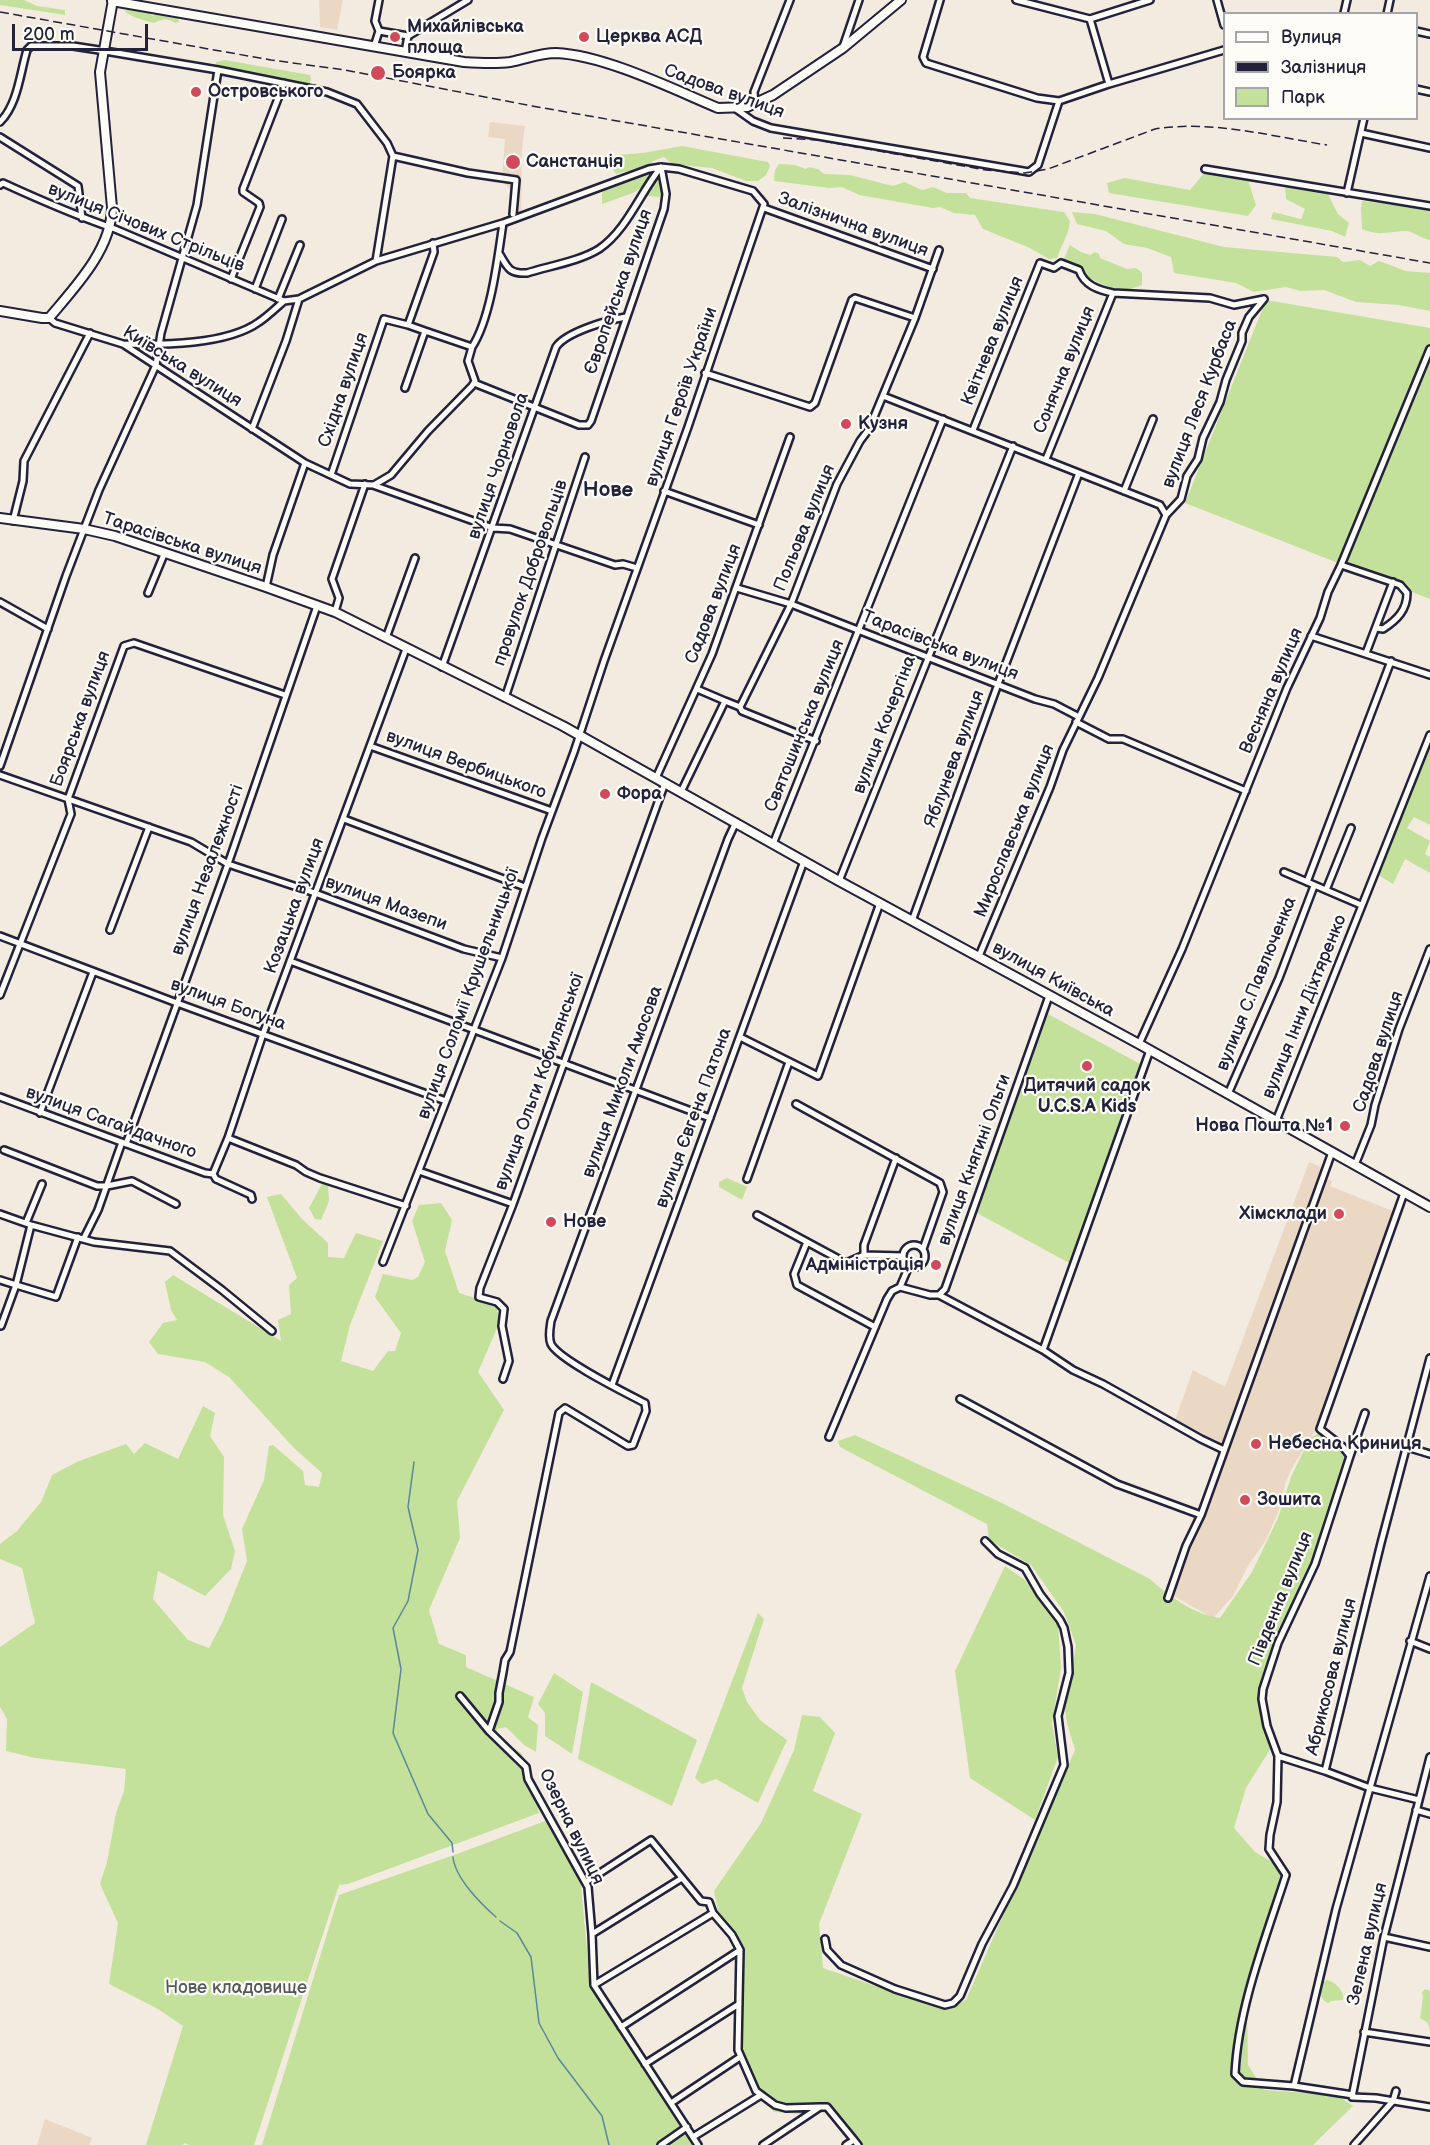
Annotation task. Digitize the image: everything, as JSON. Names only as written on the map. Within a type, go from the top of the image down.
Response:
[{"type":"street","points":[[374,47],[379,31],[375,21],[379,0]]},
{"type":"street","points":[[379,31],[408,36],[468,0]]},
{"type":"street","points":[[755,104],[754,92],[790,0]]},
{"type":"street","points":[[843,48],[859,0]]},
{"type":"street","points":[[940,0],[923,57],[926,63],[1037,98],[1059,101],[1223,50]]},
{"type":"street","points":[[1016,0],[1090,19],[1150,0]]},
{"type":"street","points":[[1217,0],[1223,21]]},
{"type":"street","points":[[50,318],[93,261],[110,227],[112,208],[100,72],[112,1]]},
{"type":"street","name":"Садова вулиця","points":[[112,1],[464,62],[509,62],[543,54],[559,53],[626,70],[718,108],[736,109],[753,121],[771,128],[1029,172],[1038,165],[1059,101]]},
{"type":"street","points":[[736,109],[755,104],[773,95],[843,48],[899,1]]},
{"type":"street","points":[[1090,19],[1109,84]]},
{"type":"street","points":[[405,52],[408,36]]},
{"type":"street","points":[[0,122],[7,115],[27,50],[31,46],[73,46],[218,70],[327,92],[357,104],[387,142],[393,156],[376,261]]},
{"type":"street","points":[[0,766],[99,490],[156,365],[159,344],[181,258],[197,205],[218,70]]},
{"type":"street","points":[[231,279],[260,207],[259,202],[243,192],[243,189],[284,83]]},
{"type":"street","points":[[1347,194],[1364,120]]},
{"type":"street","points":[[1361,133],[1430,148]]},
{"type":"street","points":[[0,137],[78,186],[82,218]]},
{"type":"street","points":[[393,156],[468,173],[516,180],[513,214]]},
{"type":"street","points":[[281,300],[299,298],[376,261],[503,223],[649,169],[661,167]]},
{"type":"street","points":[[499,253],[510,271],[527,273],[591,253],[608,242],[626,220],[661,167]]},
{"type":"street","name":"Залізнична вулиця","points":[[661,167],[679,169],[753,191],[764,206],[933,269]]},
{"type":"street","name":"Європейська вулиця","points":[[534,408],[579,425],[588,425],[594,415],[664,209],[666,194],[661,167]]},
{"type":"street","points":[[1205,169],[1430,206]]},
{"type":"street","name":"вулиця Січових Стрільців","points":[[1,184],[82,218],[110,227],[281,300]]},
{"type":"street","name":"вулиця Героїв України","points":[[579,735],[764,206]]},
{"type":"street","points":[[255,289],[282,219]]},
{"type":"street","points":[[474,383],[468,361],[488,304],[503,223]]},
{"type":"street","points":[[434,243],[434,252],[408,325],[472,347]]},
{"type":"street","points":[[123,344],[185,343],[225,336],[258,324],[281,300],[300,246]]},
{"type":"street","name":"Польова вулиця","points":[[740,708],[790,603],[837,484],[869,429],[915,318],[939,250]]},
{"type":"street","name":"Квітнева вулиця","points":[[973,430],[1040,263],[1054,268],[1061,263],[1079,270],[1088,284],[1113,292]]},
{"type":"street","name":"вулиця Леся Курбаса","points":[[1077,720],[1098,678],[1166,515],[1181,499],[1187,476],[1198,459],[1203,438],[1220,402],[1249,317],[1264,299],[1234,305],[1210,298],[1113,292]]},
{"type":"street","name":"Сонячна вулиця","points":[[1046,459],[1113,292]]},
{"type":"street","points":[[252,429],[286,341],[299,298]]},
{"type":"street","points":[[705,373],[810,407],[815,403],[852,300],[855,298],[915,318]]},
{"type":"street","name":"Київська вулиця","points":[[0,311],[50,318],[55,323],[123,344],[305,463],[355,485],[373,485],[493,528],[510,529],[615,566],[623,564],[637,568]]},
{"type":"street","name":"вулиця Чорновола","points":[[442,667],[556,347],[564,338],[626,317]]},
{"type":"street","name":"Східна вулиця","points":[[331,475],[384,319],[408,325]]},
{"type":"street","points":[[405,388],[425,331]]},
{"type":"street","points":[[13,521],[23,481],[24,461],[90,333]]},
{"type":"street","name":"Весняна вулиця","points":[[1139,1044],[1182,949],[1236,810],[1320,618],[1328,592],[1430,349]]},
{"type":"street","points":[[474,383],[534,408]]},
{"type":"street","points":[[373,485],[391,475],[428,431],[466,394],[474,383]]},
{"type":"street","points":[[883,396],[1160,505],[1166,515]]},
{"type":"street","name":"Святошинська вулиця","points":[[773,844],[943,419]]},
{"type":"street","points":[[1124,491],[1153,419]]},
{"type":"street","name":"Садова вулиця","points":[[656,778],[697,689],[737,588],[790,436]]},
{"type":"street","name":"вулиця Кочергіна","points":[[839,881],[1013,446]]},
{"type":"street","name":"провулок Добровольців","points":[[505,698],[585,458]]},
{"type":"street","points":[[266,587],[273,555],[305,463]]},
{"type":"street","name":"Яблунева вулиця","points":[[912,921],[998,684],[1079,473]]},
{"type":"street","points":[[335,612],[339,598],[332,579],[365,484]]},
{"type":"street","points":[[664,491],[759,525]]},
{"type":"street","name":"Тарасівська вулиця","points":[[0,518],[84,529],[114,536],[266,587],[335,612],[505,698]]},
{"type":"street","points":[[148,593],[165,552]]},
{"type":"street","points":[[386,638],[414,558]]},
{"type":"street","points":[[1341,565],[1393,582],[1400,585],[1407,593],[1407,603],[1396,621],[1383,629],[1376,628]]},
{"type":"street","points":[[1366,653],[1393,582]]},
{"type":"street","name":"Тарасівська вулиця","points":[[737,588],[790,603],[1035,699],[1054,704],[1109,739],[1123,739],[1246,791]]},
{"type":"street","points":[[0,602],[48,629]]},
{"type":"street","name":"вулиця Незалежності","points":[[16,1285],[56,1297],[81,1237],[98,1210],[228,864],[317,606]]},
{"type":"street","points":[[1311,636],[1430,675]]},
{"type":"street","name":"Боярська вулиця","points":[[0,995],[71,814],[68,799],[121,651],[134,643],[285,695]]},
{"type":"street","name":"Козацька вулиця","points":[[213,1174],[406,649]]},
{"type":"street","points":[[1307,882],[1391,661]]},
{"type":"street","points":[[697,689],[740,708],[742,711],[816,741]]},
{"type":"street","name":"вулиця Київська","points":[[505,698],[579,735],[1355,1165]]},
{"type":"street","points":[[681,792],[725,701]]},
{"type":"street","name":"Мирославська вулиця","points":[[979,956],[1077,720]]},
{"type":"street","name":"вулиця Соломії Крушельницької","points":[[383,1262],[502,958],[579,735]]},
{"type":"street","name":"вулиця Інни Діхтяренко","points":[[1276,1121],[1430,735]]},
{"type":"street","name":"вулиця Вербицького","points":[[370,746],[552,811]]},
{"type":"street","name":"вулиця Мазепи","points":[[0,775],[191,842],[228,864],[315,893],[464,949],[502,958]]},
{"type":"street","name":"вулиця Ольги Кобилянської","points":[[502,1379],[509,1361],[502,1326],[504,1310],[497,1302],[479,1297],[480,1288],[513,1204],[665,783]]},
{"type":"street","points":[[344,819],[525,887]]},
{"type":"street","name":"вулиця Миколи Амосова","points":[[612,1385],[557,1351],[551,1344],[549,1333],[551,1321],[736,822]]},
{"type":"street","points":[[110,930],[149,827]]},
{"type":"street","points":[[1326,890],[1351,828]]},
{"type":"street","name":"вулиця Євгена Патона","points":[[612,1385],[804,861]]},
{"type":"street","points":[[1284,872],[1361,905]]},
{"type":"street","name":"вулиця С.Павлюченка","points":[[1228,1094],[1279,978],[1314,886]]},
{"type":"street","points":[[740,1037],[818,1076],[880,903]]},
{"type":"street","name":"вулиця Богуна","points":[[0,936],[446,1101]]},
{"type":"street","name":"Садова вулиця","points":[[1355,1165],[1371,1125],[1397,1036],[1430,949]]},
{"type":"street","points":[[290,962],[710,1118]]},
{"type":"street","points":[[40,1113],[93,972]]},
{"type":"street","name":"вулиця Княгині Ольги","points":[[939,1295],[945,1289],[1049,996]]},
{"type":"street","points":[[1043,1350],[1150,1050]]},
{"type":"street","points":[[747,1179],[789,1062]]},
{"type":"street","name":"вулиця Сагайдачного","points":[[0,1097],[204,1173],[213,1174],[216,1179],[251,1195],[252,1199]]},
{"type":"street","points":[[796,1104],[939,1181],[943,1192],[923,1249],[925,1257],[923,1262],[917,1266],[909,1266]]},
{"type":"street","points":[[228,1138],[296,1165],[320,1178],[406,1206]]},
{"type":"street","points":[[4,1150],[97,1186],[132,1181],[176,1204]]},
{"type":"street","points":[[1168,1598],[1186,1546],[1201,1515],[1332,1152]]},
{"type":"street","points":[[864,1255],[864,1245],[896,1158]]},
{"type":"street","points":[[1355,1165],[1430,1207]]},
{"type":"street","points":[[419,1171],[513,1204]]},
{"type":"street","points":[[1,1326],[16,1285],[28,1224],[42,1184]]},
{"type":"street","points":[[1350,1456],[1343,1447],[1320,1429],[1404,1193]]},
{"type":"street","points":[[0,1214],[94,1242],[170,1251],[272,1331]]},
{"type":"street","points":[[757,1215],[846,1263],[864,1255],[903,1256]]},
{"type":"street","points":[[807,1242],[794,1274],[797,1285],[875,1328]]},
{"type":"street","points":[[909,1266],[903,1256],[905,1250],[916,1245],[923,1249]]},
{"type":"street","points":[[829,1437],[887,1299],[892,1291],[900,1287],[909,1266]]},
{"type":"street","points":[[0,1280],[16,1285]]},
{"type":"street","points":[[900,1287],[930,1295],[939,1295],[1043,1350],[1073,1370],[1224,1450]]},
{"type":"street","name":"Абрикосова вулиця","points":[[1419,1800],[1370,1788],[1325,1771],[1430,1358]]},
{"type":"street","points":[[489,1731],[500,1702],[499,1694],[505,1660],[510,1652],[559,1413],[565,1408],[628,1446],[633,1445],[646,1411],[645,1403],[612,1385]]},
{"type":"street","points":[[960,1399],[1117,1484],[1201,1515]]},
{"type":"street","name":"Південна вулиця","points":[[1278,1756],[1262,1699],[1265,1679],[1278,1643],[1316,1564],[1365,1413]]},
{"type":"street","points":[[1407,1447],[1430,1454]]},
{"type":"street","points":[[825,1940],[827,1950],[841,1965],[905,1992],[945,2005],[953,2003],[960,1996],[982,1944],[1013,1886],[1050,1800],[1064,1765],[1058,1716],[1069,1673],[1066,1636],[1060,1620],[1040,1594],[1026,1568],[998,1554],[985,1541]]},
{"type":"street","points":[[1430,1576],[1336,1909],[1294,2086],[1353,2095],[1352,2097],[1356,2098],[1376,2098],[1430,2107]]},
{"type":"street","points":[[1410,1641],[1430,1648]]},
{"type":"street","name":"Озерна вулиця","points":[[460,1696],[489,1731],[526,1767],[528,1779],[586,1881],[592,1934],[594,1985]]},
{"type":"street","points":[[1278,1756],[1325,1771]]},
{"type":"street","name":"Абрикосова вулиця","points":[[1278,1756],[1277,1802],[1269,1849],[1286,1875],[1236,2045],[1235,2074],[1244,2082],[1294,2086]]},
{"type":"street","name":"Зелена вулиця","points":[[1353,2095],[1384,1937],[1430,1757]]},
{"type":"street","points":[[1416,1810],[1430,1814]]},
{"type":"street","points":[[586,1881],[651,1840],[701,1901],[709,1902],[713,1913],[732,1935],[740,1950],[738,2050],[756,2091],[775,2105],[786,2108],[827,2108],[856,2143],[846,2145]]},
{"type":"street","points":[[592,1934],[682,1878]]},
{"type":"street","points":[[698,2145],[594,1985],[713,1913]]},
{"type":"street","points":[[1384,1937],[1430,1947]]},
{"type":"street","points":[[621,2027],[740,1950]]},
{"type":"street","points":[[645,2064],[740,2004]]},
{"type":"street","points":[[1364,2032],[1430,2042]]},
{"type":"street","points":[[671,2103],[740,2057]]},
{"type":"street","points":[[1354,2145],[1394,2102],[1396,2091]]},
{"type":"street","points":[[693,2138],[761,2095]]},
{"type":"street","points":[[1385,2101],[1388,2103],[1386,2108]]},
{"type":"street","points":[[763,2145],[820,2107]]},
{"type":"street","points":[[661,2145],[687,2127]]},
{"type":"shaded area","points":[[319,0],[343,0],[337,30],[320,27]]},
{"type":"shaded area","name":"Санстанція","points":[[490,122],[525,126],[522,149],[521,215],[511,219],[510,189],[502,181],[505,139],[488,137]]},
{"type":"shaded area","points":[[1309,1162],[1328,1170],[1327,1179],[1332,1181],[1330,1186],[1393,1211],[1315,1431],[1292,1468],[1285,1484],[1279,1510],[1266,1540],[1248,1566],[1233,1596],[1213,1618],[1172,1595],[1189,1545],[1186,1542],[1224,1445],[1175,1420],[1193,1370],[1225,1387]]},
{"type":"shaded area","points":[[45,2119],[92,2138],[89,2145],[37,2145]]},
{"type":"green space","points":[[0,0],[24,0],[37,6],[65,10],[65,15],[0,5]]},
{"type":"green space","points":[[129,8],[148,11],[153,16],[156,13],[178,17],[179,22],[165,20],[154,23],[136,18],[125,12]]},
{"type":"green space","points":[[225,60],[310,75],[311,79],[309,86],[215,67],[216,62]]},
{"type":"green space","points":[[682,146],[768,162],[770,166],[766,175],[758,181],[746,181],[712,168],[672,164],[664,157],[653,161],[650,165],[616,174],[610,165],[615,155]]},
{"type":"green space","points":[[779,164],[795,165],[806,169],[809,167],[818,169],[824,174],[850,175],[893,186],[904,182],[922,190],[933,187],[947,193],[966,193],[970,198],[1064,212],[1070,221],[1069,227],[1057,258],[1049,259],[1030,248],[983,229],[975,215],[954,213],[940,207],[933,208],[859,195],[842,187],[829,188],[774,181],[775,170]]},
{"type":"green space","points":[[1206,171],[1248,180],[1256,205],[1248,216],[1109,193],[1107,183],[1125,178],[1190,190]]},
{"type":"green space","points":[[647,173],[658,174],[662,197],[646,196],[647,190],[643,187],[602,204],[602,192]]},
{"type":"green space","points":[[1285,186],[1327,192],[1338,214],[1349,223],[1345,237],[1332,231],[1271,219],[1273,212],[1301,219],[1305,209],[1286,199]]},
{"type":"green space","points":[[1362,201],[1430,209],[1430,240],[1407,231],[1379,233],[1362,229]]},
{"type":"green space","points":[[1072,212],[1095,214],[1224,247],[1337,257],[1343,262],[1360,260],[1370,266],[1379,261],[1406,271],[1430,273],[1430,311],[1399,305],[1356,302],[1324,290],[1301,291],[1286,287],[1254,292],[1236,283],[1174,273],[1171,257],[1147,248],[1124,244],[1106,231],[1077,224]]},
{"type":"green space","points":[[1070,245],[1090,255],[1095,252],[1100,258],[1127,269],[1136,268],[1142,273],[1142,285],[1131,289],[1114,290],[1065,266],[1063,261]]},
{"type":"green space","points":[[1266,300],[1430,328],[1430,599],[1185,503]]},
{"type":"green space","points":[[1430,745],[1430,825],[1414,817],[1407,828],[1430,841],[1425,854],[1430,857],[1430,873],[1405,859],[1393,884],[1377,874]]},
{"type":"green space","points":[[1048,1014],[1142,1065],[1071,1264],[977,1213]]},
{"type":"green space","points":[[727,1178],[747,1187],[742,1200],[719,1187],[719,1182]]},
{"type":"green space","points":[[322,1184],[328,1184],[329,1201],[321,1220],[315,1219],[309,1208]]},
{"type":"green space","name":"Нове кладовище","points":[[281,1194],[302,1219],[328,1243],[328,1257],[344,1258],[356,1233],[383,1241],[350,1325],[341,1361],[373,1371],[388,1351],[395,1351],[401,1333],[375,1297],[383,1274],[412,1280],[418,1277],[425,1262],[412,1221],[419,1205],[441,1203],[452,1220],[445,1251],[459,1293],[494,1304],[501,1319],[478,1372],[504,1410],[457,1501],[460,1538],[429,1610],[439,1644],[466,1655],[466,1667],[534,1697],[528,1717],[538,1725],[536,1752],[524,1745],[506,1727],[497,1729],[497,1737],[521,1753],[527,1765],[539,1813],[348,1884],[339,1885],[254,2145],[190,2145],[184,2143],[183,2145],[146,2145],[183,2026],[158,2009],[109,1984],[118,1923],[100,1884],[107,1862],[116,1813],[124,1791],[126,1769],[35,1758],[6,1751],[7,1719],[0,1707],[0,1647],[35,1623],[22,1568],[0,1559],[0,1544],[17,1531],[41,1502],[52,1475],[79,1461],[126,1444],[134,1454],[145,1443],[178,1459],[203,1406],[215,1413],[210,1436],[224,1457],[223,1515],[235,1551],[231,1569],[205,1596],[158,1571],[153,1599],[188,1640],[209,1648],[223,1621],[247,1561],[242,1529],[264,1480],[269,1446],[273,1445],[303,1471],[305,1485],[319,1487],[322,1473],[294,1448],[229,1377],[205,1362],[158,1354],[149,1342],[163,1323],[177,1320],[171,1310],[165,1282],[173,1275],[281,1341],[278,1320],[291,1314],[289,1285],[297,1278],[267,1197]]},
{"type":"green space","points":[[1321,1432],[1336,1444],[1345,1458],[1311,1563],[1262,1699],[1271,1748],[1246,1788],[1234,1828],[1255,1852],[1291,1873],[1247,2010],[1248,2065],[1264,2090],[1337,2095],[1353,2106],[1313,2145],[859,2145],[835,2112],[800,2114],[774,2112],[753,2091],[736,2049],[742,1945],[719,1916],[714,1891],[761,1823],[794,1750],[802,1715],[820,1717],[835,1733],[813,1791],[862,1814],[819,1924],[823,1968],[942,2009],[966,2000],[1075,1750],[1064,1704],[1076,1645],[1064,1612],[1031,1565],[989,1540],[987,1524],[840,1447],[838,1441],[855,1435],[1000,1502],[1150,1579],[1191,1609],[1220,1618],[1252,1572],[1278,1518],[1291,1477],[1310,1438]]},
{"type":"green space","points":[[1005,1566],[1025,1580],[1058,1624],[1061,1668],[1052,1723],[1058,1757],[1035,1820],[970,1778],[955,1671]]},
{"type":"green space","points":[[758,1613],[764,1619],[742,1688],[747,1702],[760,1720],[787,1740],[758,1803],[716,1779],[702,1784],[695,1778]]},
{"type":"green space","points":[[554,1673],[583,1692],[572,1754],[545,1736],[545,1713],[538,1704]]},
{"type":"green space","points":[[591,1682],[697,1740],[672,1806],[578,1759]]},
{"type":"green space","points":[[548,1820],[581,1885],[590,1984],[695,2145],[262,2145],[339,1895]]},
{"type":"green space","points":[[1327,1980],[1339,1987],[1343,2000],[1328,2003],[1323,2000],[1320,1986]]},
{"type":"green space","points":[[1425,1989],[1430,1991],[1430,2032],[1428,2023],[1420,2018],[1422,1992]]},
{"type":"waterway","points":[[414,1462],[408,1507],[418,1550],[408,1601],[393,1628],[401,1669],[393,1733],[428,1814],[452,1843],[453,1852]]},
{"type":"waterway","points":[[453,1857],[458,1873],[464,1882],[476,1898],[496,1917]]},
{"type":"waterway","points":[[500,1921],[517,1933],[531,1957],[539,2023],[558,2058],[602,2116],[609,2145]]},
{"type":"railway","points":[[0,12],[271,60],[345,70],[532,106],[1430,263]]},
{"type":"railway","points":[[783,138],[817,140],[986,170],[1025,173],[1048,169],[1155,129],[1176,127],[1198,126],[1241,130],[1327,145]]},
{"type":"place","name":"Михайлівська площа","points":[[395,37]]},
{"type":"place","name":"Церква АСД","points":[[584,37]]},
{"type":"place","name":"Боярка","points":[[378,73]]},
{"type":"place","name":"Островського","points":[[196,92]]},
{"type":"place","name":"Санстанція","points":[[513,162]]},
{"type":"place","name":"Кузня","points":[[846,424]]},
{"type":"place","name":"Фора","points":[[605,794]]},
{"type":"place","name":"Дитячий садок U.C.S.A Kids","points":[[1087,1066]]},
{"type":"place","name":"Нова Пошта №1","points":[[1345,1126]]},
{"type":"place","name":"Хімсклади","points":[[1339,1214]]},
{"type":"place","name":"Нове","points":[[551,1222]]},
{"type":"place","name":"Адміністрація","points":[[936,1265]]},
{"type":"place","name":"Небесна Криниця","points":[[1256,1444]]},
{"type":"place","name":"Зошита","points":[[1245,1500]]},
{"type":"district","name":"Нове","points":[[608,491]]}]
